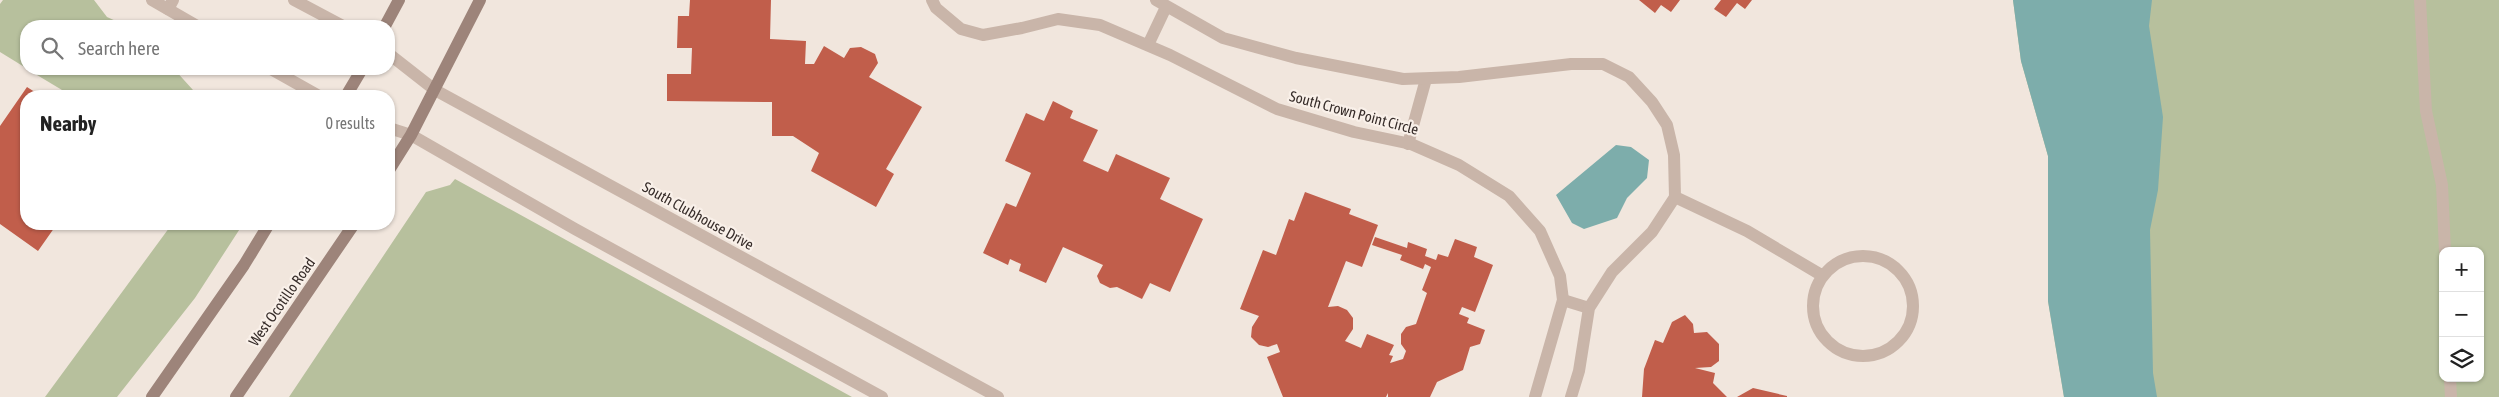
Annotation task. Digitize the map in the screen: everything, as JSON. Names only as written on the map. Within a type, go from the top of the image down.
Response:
[{"type":"main road","points":[[388,20],[399,0]]},
{"type":"main road","points":[[395,160],[435,90],[480,0]]},
{"type":"main road","points":[[350,90],[358,75]]},
{"type":"main road","points":[[152,397],[244,265],[265,230]]},
{"type":"main road","name":"West Ocotillo Road","points":[[236,397],[350,230]]},
{"type":"street","points":[[152,0],[171,5],[190,20]]},
{"type":"street","points":[[294,0],[332,20]]},
{"type":"street","name":"South Crown Point Circle","points":[[932,0],[936,8],[961,29],[983,35],[1058,19],[1100,25],[1148,45],[1277,109],[1354,132],[1408,144],[1459,165],[1509,196],[1540,231],[1560,276],[1563,300],[1535,397]]},
{"type":"street","points":[[2420,0],[2426,111],[2442,185],[2445,247]]},
{"type":"street","points":[[1148,45],[1161,4],[1223,38],[1296,58],[1403,79],[1459,77],[1572,64],[1603,64],[1630,77],[1652,102],[1667,125],[1674,155],[1675,197],[1652,232],[1612,272],[1589,308],[1579,371],[1571,397]]},
{"type":"street","name":"South Clubhouse Drive","points":[[395,59],[435,90],[998,397]]},
{"type":"street","points":[[282,75],[308,90]]},
{"type":"street","points":[[1408,144],[1426,79]]},
{"type":"street","points":[[395,130],[411,135],[575,229],[882,397]]},
{"type":"street","points":[[1675,197],[1747,231],[1823,276]]},
{"type":"street","points":[[1869,257],[1885,262],[1899,272],[1909,286],[1912,304],[1911,321],[1903,336],[1891,347],[1878,354],[1862,356],[1846,354],[1833,346],[1822,335],[1814,313],[1815,290],[1823,276],[1836,265],[1852,258],[1869,257]]},
{"type":"street","points":[[1563,300],[1589,308]]},
{"type":"street","points":[[2450,382],[2450,397]]},
{"type":"green space","points":[[3,0],[94,0],[107,17],[114,20],[20,20],[20,64],[0,52],[0,4]]},
{"type":"green space","points":[[2013,0],[2499,0],[2499,397],[2064,397],[2048,301],[2048,156],[2021,61]]},
{"type":"green space","points":[[37,75],[179,75],[193,90],[62,90]]},
{"type":"green space","points":[[455,179],[852,397],[289,397],[426,192],[450,185]]},
{"type":"green space","points":[[168,230],[239,230],[195,298],[117,397],[45,397]]},
{"type":"water","points":[[2013,0],[2152,0],[2149,26],[2163,117],[2158,190],[2150,230],[2153,373],[2157,397],[2064,397],[2048,301],[2048,156],[2021,61]]},
{"type":"water","points":[[1616,145],[1631,147],[1649,160],[1647,178],[1627,198],[1617,218],[1584,229],[1572,223],[1556,195]]},
{"type":"building","points":[[690,0],[771,0],[770,39],[806,41],[805,64],[814,64],[824,46],[844,58],[850,48],[861,47],[875,54],[878,63],[869,77],[922,107],[886,169],[894,174],[876,207],[811,171],[819,153],[793,136],[772,136],[772,102],[667,101],[667,74],[691,74],[692,48],[677,48],[678,16],[689,16]]},
{"type":"building","points":[[1639,0],[1680,0],[1671,12],[1661,5],[1655,13]]},
{"type":"building","points":[[1721,0],[1752,0],[1745,9],[1737,3],[1726,17],[1714,9]]},
{"type":"building","points":[[20,97],[20,230],[53,230],[38,251],[0,224],[0,126]]},
{"type":"building","points":[[1053,101],[1073,111],[1070,118],[1098,130],[1083,161],[1108,172],[1116,154],[1170,178],[1160,199],[1203,219],[1170,292],[1150,283],[1142,299],[1117,287],[1110,288],[1100,283],[1097,276],[1103,265],[1063,247],[1046,283],[1019,271],[1021,264],[1010,259],[1008,265],[983,253],[1006,203],[1016,207],[1031,173],[1005,161],[1026,113],[1044,121]]},
{"type":"building","points":[[1305,192],[1351,209],[1349,214],[1378,225],[1362,267],[1346,261],[1328,307],[1338,306],[1347,310],[1353,318],[1353,329],[1345,341],[1361,348],[1367,334],[1394,345],[1389,355],[1393,356],[1390,363],[1403,359],[1406,351],[1401,344],[1401,334],[1406,327],[1416,324],[1427,293],[1422,290],[1431,267],[1425,264],[1423,269],[1400,260],[1402,255],[1372,245],[1375,237],[1407,248],[1408,242],[1427,249],[1425,256],[1436,260],[1438,254],[1448,257],[1455,239],[1477,247],[1474,257],[1493,265],[1475,312],[1462,307],[1459,314],[1469,318],[1467,323],[1485,330],[1480,344],[1470,347],[1463,370],[1437,382],[1430,397],[1388,397],[1388,393],[1386,397],[1283,397],[1267,357],[1280,352],[1277,344],[1268,347],[1259,345],[1251,337],[1252,327],[1259,316],[1240,309],[1263,250],[1276,255],[1289,219],[1294,221]]},
{"type":"building","points":[[1685,315],[1693,324],[1694,333],[1707,332],[1719,344],[1719,361],[1711,367],[1695,368],[1715,373],[1713,383],[1727,397],[1642,397],[1644,369],[1655,340],[1663,343],[1672,322]]},
{"type":"building","points":[[1753,388],[1787,396],[1787,397],[1737,397]]}]
